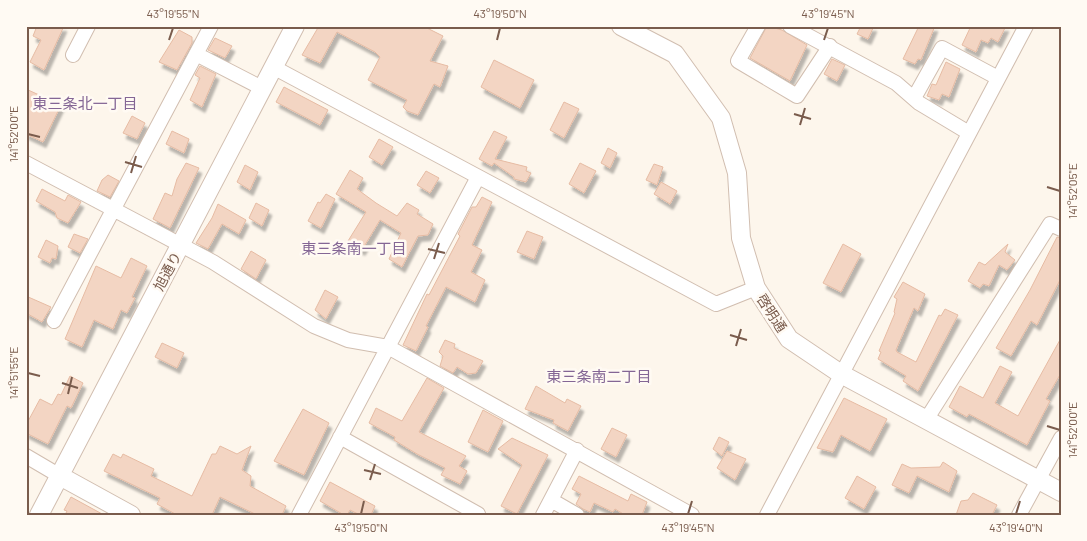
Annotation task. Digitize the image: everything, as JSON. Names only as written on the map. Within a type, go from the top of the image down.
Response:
[{"type":"street","points":[[73,55],[88,26]]},
{"type":"street","points":[[54,321],[211,26]]},
{"type":"street","name":"旭通り","points":[[39,515],[295,26]]},
{"type":"street","name":"啓明通","points":[[621,26],[675,54],[721,118],[738,173],[741,238],[756,288],[788,339],[841,374],[1061,492]]},
{"type":"street","points":[[758,26],[738,61],[797,96],[830,46]]},
{"type":"street","points":[[790,26],[896,83],[914,98],[969,133]]},
{"type":"street","points":[[767,515],[1026,26]]},
{"type":"street","points":[[914,98],[942,48],[998,78]]},
{"type":"street","points":[[196,54],[262,88]]},
{"type":"street","points":[[273,67],[716,304],[756,288]]},
{"type":"street","points":[[26,164],[181,244],[272,298],[314,326],[348,340],[388,347],[692,515]]},
{"type":"street","points":[[299,515],[478,177]]},
{"type":"street","points":[[926,420],[1050,224],[1061,229]]},
{"type":"street","points":[[340,437],[478,514]]},
{"type":"street","points":[[1019,515],[1061,438]]},
{"type":"street","points":[[543,515],[577,450]]},
{"type":"street","points":[[26,456],[131,515]]},
{"type":"street","points":[[550,500],[577,515]]},
{"type":"building","points":[[37,26],[64,26],[44,70],[30,62],[41,40],[33,36]]},
{"type":"building","points":[[319,26],[423,26],[443,36],[430,61],[448,66],[440,87],[434,84],[418,115],[407,111],[403,107],[407,100],[368,80],[380,57],[375,52],[337,32],[320,63],[302,55]]},
{"type":"building","points":[[767,26],[782,30],[807,45],[790,81],[750,58]]},
{"type":"building","points":[[861,26],[874,26],[868,39],[857,34]]},
{"type":"building","points":[[919,26],[935,26],[921,60],[918,59],[915,64],[903,59]]},
{"type":"building","points":[[971,26],[1006,26],[998,42],[991,38],[988,43],[981,40],[976,52],[962,45]]},
{"type":"building","points":[[179,30],[192,37],[192,43],[177,70],[159,62]]},
{"type":"building","points":[[215,38],[232,46],[225,58],[208,50]]},
{"type":"building","points":[[832,59],[845,65],[837,81],[824,74]]},
{"type":"building","points":[[494,60],[534,80],[520,108],[481,87]]},
{"type":"building","points":[[946,62],[960,69],[949,97],[942,94],[939,100],[927,96],[932,84],[936,85]]},
{"type":"building","points":[[200,66],[216,74],[202,107],[190,100],[200,78],[195,75]]},
{"type":"building","points":[[284,87],[328,110],[320,125],[276,102]]},
{"type":"building","points":[[26,89],[61,105],[43,142],[26,134]]},
{"type":"building","points":[[564,102],[579,109],[564,138],[550,130]]},
{"type":"building","points":[[132,116],[145,123],[137,139],[123,133]]},
{"type":"building","points":[[172,131],[189,139],[184,153],[166,144]]},
{"type":"building","points":[[494,131],[507,137],[495,159],[527,167],[526,171],[531,173],[526,182],[514,179],[514,177],[494,163],[492,166],[479,159]]},
{"type":"building","points":[[379,139],[393,147],[382,165],[369,157]]},
{"type":"building","points":[[608,148],[617,153],[610,168],[601,163]]},
{"type":"building","points":[[186,163],[199,168],[170,228],[153,219],[165,193],[172,196],[177,179]]},
{"type":"building","points":[[580,163],[596,171],[584,193],[569,184]]},
{"type":"building","points":[[654,164],[663,167],[657,185],[646,180]]},
{"type":"building","points":[[245,165],[258,172],[250,190],[237,182]]},
{"type":"building","points":[[350,170],[363,178],[357,189],[376,203],[397,216],[407,203],[419,210],[417,214],[433,224],[428,235],[418,236],[402,267],[389,259],[401,233],[380,220],[362,250],[348,241],[366,212],[336,194]]},
{"type":"building","points":[[426,171],[439,178],[430,193],[417,185]]},
{"type":"building","points":[[108,175],[119,181],[110,197],[97,191],[102,180]]},
{"type":"building","points":[[661,182],[677,191],[670,204],[654,194]]},
{"type":"building","points":[[42,189],[65,201],[68,195],[81,202],[68,223],[57,218],[55,212],[36,201]]},
{"type":"building","points":[[326,194],[335,199],[321,228],[308,221],[318,202],[320,203]]},
{"type":"building","points":[[482,197],[492,202],[472,245],[482,250],[471,272],[485,280],[475,302],[446,287],[426,326],[428,327],[416,351],[403,345],[427,294],[429,295],[460,236],[458,234],[472,207],[476,207]]},
{"type":"building","points":[[256,203],[269,210],[262,226],[249,218]]},
{"type":"building","points":[[218,204],[246,220],[239,234],[222,224],[208,249],[196,243],[212,218]]},
{"type":"building","points":[[527,231],[543,237],[534,259],[517,252]]},
{"type":"building","points":[[74,234],[88,239],[80,253],[68,247]]},
{"type":"building","points":[[1057,237],[1061,238],[1061,278],[1037,325],[1031,321],[1011,356],[996,348],[1030,290]]},
{"type":"building","points":[[46,240],[58,246],[56,259],[52,258],[50,263],[38,257]]},
{"type":"building","points":[[843,244],[861,254],[841,292],[823,283]]},
{"type":"building","points":[[1008,244],[1005,252],[1015,260],[1007,270],[999,265],[989,286],[983,284],[980,288],[968,281],[979,262],[985,265]]},
{"type":"building","points":[[251,251],[266,260],[256,279],[241,269]]},
{"type":"building","points":[[131,258],[147,266],[132,297],[135,298],[127,313],[121,310],[113,329],[94,320],[82,347],[65,339],[96,266],[121,278]]},
{"type":"building","points":[[903,282],[925,294],[918,311],[914,308],[896,350],[897,352],[916,362],[939,315],[941,316],[945,309],[958,315],[918,391],[903,381],[906,376],[878,359],[881,352],[879,351],[895,313],[897,299],[894,297]]},
{"type":"building","points":[[325,290],[338,297],[326,319],[315,310]]},
{"type":"building","points":[[26,296],[51,307],[42,322],[26,313]]},
{"type":"building","points":[[1061,338],[1061,373],[1046,399],[1050,401],[1027,445],[969,414],[967,417],[949,407],[960,386],[983,398],[1000,366],[1012,372],[995,403],[1018,416]]},
{"type":"building","points":[[445,340],[455,344],[454,348],[483,361],[476,373],[468,374],[457,367],[453,373],[440,366],[443,356],[439,352]]},
{"type":"building","points":[[162,343],[184,353],[177,368],[155,357]]},
{"type":"building","points":[[70,376],[83,383],[71,408],[67,406],[48,444],[26,433],[26,425],[40,399],[52,405],[58,394],[61,395]]},
{"type":"building","points":[[427,378],[444,388],[419,432],[466,456],[459,466],[467,471],[460,484],[441,475],[445,468],[417,454],[394,440],[395,437],[369,423],[376,408],[402,421]]},
{"type":"building","points":[[536,386],[565,403],[567,399],[581,406],[568,431],[553,423],[554,420],[525,409]]},
{"type":"building","points":[[844,398],[887,419],[870,451],[841,435],[833,452],[817,448]]},
{"type":"building","points":[[303,409],[329,423],[304,475],[274,461]]},
{"type":"building","points":[[483,410],[503,421],[488,452],[468,442]]},
{"type":"building","points":[[612,428],[627,435],[616,457],[601,449]]},
{"type":"building","points":[[719,437],[729,442],[722,456],[713,449]]},
{"type":"building","points":[[512,438],[548,455],[517,514],[501,506],[522,465],[498,449]]},
{"type":"building","points":[[220,446],[237,454],[251,446],[242,470],[251,476],[250,486],[286,506],[282,515],[257,515],[220,497],[212,515],[177,515],[157,504],[160,498],[104,471],[113,454],[121,458],[123,454],[154,469],[151,476],[192,496],[212,454],[216,454]]},
{"type":"building","points":[[727,451],[746,459],[735,480],[717,468]]},
{"type":"building","points":[[943,462],[957,471],[949,492],[917,476],[909,493],[892,485],[902,464],[911,468],[940,467]]},
{"type":"building","points":[[579,476],[628,501],[631,494],[647,502],[642,515],[625,515],[615,509],[613,512],[594,503],[590,512],[583,509],[576,504],[581,494],[572,489]]},
{"type":"building","points":[[857,476],[876,487],[864,509],[845,498]]},
{"type":"building","points":[[330,482],[375,506],[371,515],[360,515],[350,510],[347,515],[344,515],[320,501]]},
{"type":"building","points":[[973,493],[997,505],[992,515],[956,515],[961,501],[968,500]]},
{"type":"building","points":[[71,497],[104,515],[65,515],[67,511],[64,510]]},
{"type":"district","name":"東三条北一丁目","points":[[85,103]]},
{"type":"district","name":"東三条南一丁目","points":[[354,248]]},
{"type":"district","name":"東三条南二丁目","points":[[599,376]]}]
